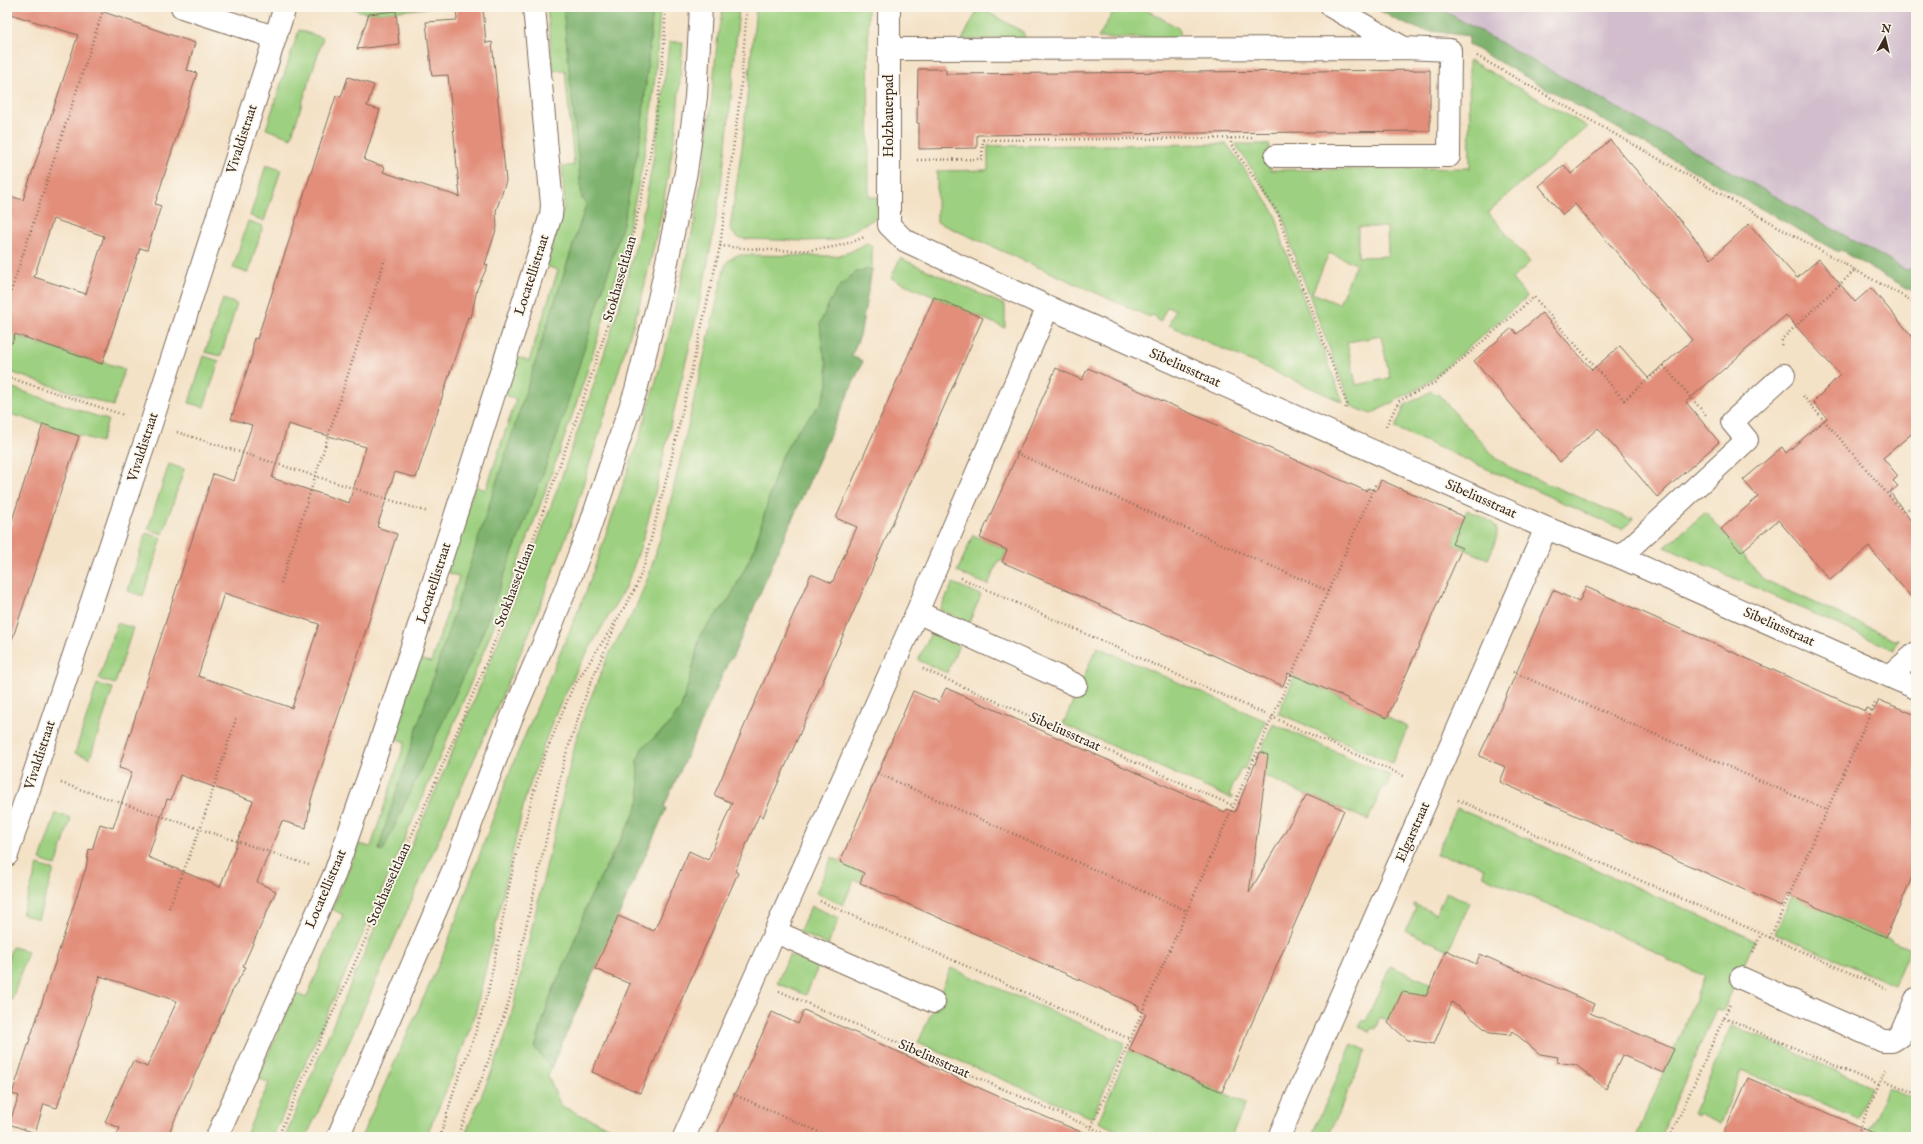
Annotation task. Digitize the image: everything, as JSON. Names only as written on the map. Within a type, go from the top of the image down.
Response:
[{"type":"street","points":[[182,7],[274,37]]},
{"type":"street","name":"Vivaldistraat","points":[[7,856],[151,424],[274,37],[285,7]]},
{"type":"street","name":"Locatellistraat","points":[[217,1137],[335,873],[378,752],[551,215],[552,205],[534,7]]},
{"type":"street","points":[[338,1137],[454,868],[511,719],[552,624],[588,532],[636,390],[666,270],[686,172],[696,97],[701,7]]},
{"type":"street","name":"Holzbauerpad","points":[[888,7],[889,225]]},
{"type":"street","points":[[1332,7],[1404,48]]},
{"type":"street","points":[[888,49],[1404,48],[1450,50],[1449,156],[1276,156]]},
{"type":"street","name":"Sibeliusstraat","points":[[889,225],[904,240],[1048,307],[1546,528],[1620,557],[1916,688]]},
{"type":"street","points":[[684,1137],[897,658],[1048,307]]},
{"type":"street","points":[[1620,557],[1747,440],[1732,422],[1784,375]]},
{"type":"street","name":"Elgarstraat","points":[[1280,1137],[1546,528]]},
{"type":"street","points":[[917,612],[1076,685]]},
{"type":"street","points":[[1888,676],[1916,653]]},
{"type":"street","points":[[776,932],[934,1002]]},
{"type":"street","points":[[1741,978],[1883,1041],[1892,1041],[1900,1036],[1916,999]]},
{"type":"path","points":[[7,303],[104,7]]},
{"type":"path","name":"Stokhasseltlaan","points":[[278,1137],[471,699],[519,577],[579,413],[618,290],[638,214],[652,141],[661,75],[665,7]]},
{"type":"path","points":[[440,1137],[488,992],[515,858],[542,760],[572,689],[635,589],[644,566],[670,465],[720,246],[740,98],[747,7]]},
{"type":"path","points":[[1450,50],[1466,50],[1916,303]]},
{"type":"path","points":[[1231,138],[1231,144],[1278,213],[1291,256],[1346,404],[1334,434]]},
{"type":"path","points":[[889,161],[982,159],[983,140],[1275,138],[1276,156]]},
{"type":"path","points":[[720,246],[762,249],[814,249],[838,247],[889,225]]},
{"type":"path","points":[[281,583],[385,260]]},
{"type":"path","points":[[1855,270],[1782,339],[1777,366],[1904,513],[1916,502]]},
{"type":"path","points":[[1087,1137],[1328,591],[1399,401],[1436,382],[1534,297],[1624,400],[1664,366],[1720,432],[1732,422]]},
{"type":"path","points":[[7,377],[454,520]]},
{"type":"path","points":[[990,441],[1328,591]]},
{"type":"path","points":[[457,1137],[484,1073],[509,1001],[565,757],[574,727],[618,618]]},
{"type":"path","name":"Sibeliusstraat","points":[[897,658],[1234,806]]},
{"type":"path","points":[[1488,661],[1827,810]]},
{"type":"path","points":[[1770,938],[1888,676]]},
{"type":"path","points":[[170,908],[200,829],[236,719]]},
{"type":"path","points":[[851,762],[1187,911]]},
{"type":"path","points":[[34,775],[335,873]]},
{"type":"path","points":[[794,890],[1130,1039]]},
{"type":"path","points":[[1670,1137],[1762,934]]},
{"type":"path","name":"Sibeliusstraat","points":[[754,980],[1113,1137]]},
{"type":"path","points":[[1724,1016],[1879,1084]]},
{"type":"path","points":[[1856,1137],[1894,1050],[1892,1041]]},
{"type":"path","points":[[1882,1079],[1916,1094]]},
{"type":"path","points":[[708,1084],[830,1137]]},
{"type":"shaded area","points":[[1437,7],[1916,7],[1916,267],[1906,271]]},
{"type":"green space","points":[[438,7],[369,14],[351,8]]},
{"type":"green space","points":[[547,7],[563,7],[582,199],[584,199],[586,205],[379,850],[641,135],[653,7],[660,7],[652,106],[639,183],[629,228],[605,315],[547,486],[484,651],[450,733],[273,1137],[245,1137],[269,1083],[258,1078],[295,993],[306,998],[343,915],[332,909],[359,844],[371,847],[405,742],[393,738],[419,659],[431,662],[459,577],[447,572],[475,486],[486,490],[516,399],[504,395],[517,357],[529,361],[558,270],[546,266],[563,212],[564,196],[562,167],[574,165],[565,70],[553,71]]},
{"type":"green space","points":[[563,7],[653,7],[641,135],[623,224],[558,434],[476,650],[383,851],[379,850],[384,830],[586,205],[582,199]]},
{"type":"green space","points":[[723,7],[739,7],[729,116],[715,224],[694,328],[651,510],[633,569],[625,588],[578,668],[555,715],[544,744],[525,799],[475,1015],[451,1079],[426,1137],[361,1137],[445,950],[512,766],[586,592],[642,430],[668,338],[695,220],[707,144],[718,34]]},
{"type":"green space","points":[[756,7],[868,7],[869,197],[878,197],[878,211],[874,219],[836,240],[804,241],[745,239],[736,237],[730,228],[742,147]]},
{"type":"green space","points":[[979,7],[1023,32],[1025,38],[962,40]]},
{"type":"green space","points":[[1116,7],[1141,7],[1177,27],[1180,34],[1176,38],[1098,38]]},
{"type":"green space","points":[[1373,7],[1437,7],[1906,270],[1916,267],[1916,293],[1839,250],[1838,252],[1469,45],[1469,36],[1422,30],[1400,22]]},
{"type":"green space","points":[[299,30],[323,38],[291,138],[266,129]]},
{"type":"green space","points":[[669,42],[683,42],[676,129],[661,216],[642,296],[570,527],[532,626],[495,712],[318,1112],[306,1137],[285,1137],[495,649],[528,567],[580,425],[610,335],[636,244],[656,143]]},
{"type":"green space","points":[[1469,60],[1588,127],[1488,212],[1530,262],[1512,279],[1527,297],[1426,384],[1371,414],[1351,406],[1293,252],[1283,215],[1235,144],[1269,144],[1270,170],[1470,168]],"holes":[[[1358,227],[1387,227],[1388,256],[1358,257]],[[1329,253],[1356,264],[1339,304],[1312,293]],[[1381,336],[1390,378],[1356,385],[1347,342]]]},
{"type":"green space","points":[[1227,144],[1275,213],[1284,247],[1343,402],[1169,325],[1175,310],[1167,307],[1160,322],[1157,320],[1157,317],[1151,315],[1150,317],[937,222],[937,171],[988,170],[988,146]]},
{"type":"green space","points":[[266,165],[281,170],[264,221],[250,216]]},
{"type":"green space","points":[[248,221],[263,226],[248,273],[233,268]]},
{"type":"green space","points":[[867,243],[872,246],[872,270],[868,269],[822,346],[827,364],[828,385],[821,403],[796,432],[780,460],[754,550],[730,598],[700,635],[694,664],[681,708],[668,726],[655,736],[637,761],[640,799],[632,819],[612,854],[588,902],[571,950],[550,997],[535,1048],[551,1068],[548,1076],[561,1106],[631,1137],[464,1137],[501,1049],[510,1021],[575,744],[585,711],[609,654],[635,609],[649,575],[667,516],[725,266],[728,261],[737,255],[836,256],[850,252]]},
{"type":"green space","points":[[900,258],[1005,305],[1005,328],[891,278]]},
{"type":"green space","points":[[868,269],[872,270],[860,336],[851,356],[863,361],[775,558],[732,659],[730,658],[664,807],[666,809],[551,1068],[535,1048],[550,997],[571,950],[588,902],[632,819],[640,799],[637,761],[642,748],[668,726],[681,708],[694,664],[700,635],[730,598],[754,550],[780,460],[796,432],[821,403],[828,385],[827,364],[822,346],[820,323],[830,301],[840,286],[856,272]]},
{"type":"green space","points":[[223,299],[237,304],[221,356],[205,352]]},
{"type":"green space","points":[[7,333],[102,364],[103,362],[125,369],[113,406],[7,371]]},
{"type":"green space","points":[[204,356],[219,361],[204,407],[189,403]]},
{"type":"green space","points":[[7,386],[108,420],[101,442],[7,413]]},
{"type":"green space","points":[[1431,391],[1435,394],[1437,393],[1496,458],[1515,470],[1630,519],[1632,517],[1634,519],[1622,529],[1395,428],[1405,405]]},
{"type":"green space","points":[[169,464],[184,469],[163,534],[148,529]]},
{"type":"green space","points":[[1467,510],[1486,519],[1496,527],[1496,539],[1488,559],[1452,544]]},
{"type":"green space","points":[[1706,512],[1763,579],[1896,640],[1898,638],[1894,650],[1665,547]]},
{"type":"green space","points":[[146,533],[162,538],[143,596],[128,591]]},
{"type":"green space","points":[[973,535],[1007,550],[1002,561],[999,560],[988,585],[957,572]]},
{"type":"green space","points":[[953,583],[981,595],[969,623],[940,610]]},
{"type":"green space","points":[[117,623],[133,628],[115,684],[99,679]]},
{"type":"green space","points":[[931,633],[959,645],[947,673],[918,660]]},
{"type":"green space","points":[[1097,647],[1266,721],[1245,769],[1241,768],[1229,795],[1233,797],[1232,799],[1063,724]]},
{"type":"green space","points":[[1295,676],[1408,727],[1392,763],[1278,713]]},
{"type":"green space","points":[[97,684],[113,688],[90,758],[75,753]]},
{"type":"green space","points":[[1273,724],[1391,776],[1386,787],[1383,787],[1368,820],[1308,794],[1306,795],[1252,770]]},
{"type":"green space","points":[[1457,808],[1755,940],[1723,1011],[1716,1009],[1660,1137],[1636,1137],[1705,976],[1670,961],[1651,949],[1483,876],[1484,868],[1471,862],[1436,855]]},
{"type":"green space","points":[[56,813],[71,818],[56,866],[40,860]]},
{"type":"green space","points":[[832,857],[864,873],[860,882],[854,880],[843,905],[816,893]]},
{"type":"green space","points":[[38,865],[54,870],[38,919],[22,914]]},
{"type":"green space","points":[[1446,892],[1470,903],[1448,951],[1447,949],[1406,931],[1416,908],[1413,906],[1414,904],[1436,914]]},
{"type":"green space","points":[[1792,896],[1910,948],[1894,985],[1775,933]]},
{"type":"green space","points":[[811,906],[839,918],[828,945],[799,932]]},
{"type":"green space","points":[[12,947],[28,951],[12,1000],[7,999],[7,962]]},
{"type":"green space","points":[[789,955],[818,967],[806,995],[777,983]]},
{"type":"green space","points":[[1390,966],[1432,984],[1426,996],[1402,993],[1389,1021],[1380,1017],[1375,1029],[1372,1028],[1370,1032],[1359,1027],[1363,1020],[1366,1021]]},
{"type":"green space","points":[[951,968],[1125,1043],[1092,1118],[918,1043]]},
{"type":"green space","points":[[1732,1025],[1871,1086],[1857,1118],[1741,1070],[1721,1124],[1698,1114],[1697,1117],[1693,1115]]},
{"type":"green space","points":[[1352,1044],[1366,1050],[1328,1137],[1311,1137]]},
{"type":"green space","points":[[1129,1050],[1246,1103],[1231,1137],[1133,1137],[1098,1122]]},
{"type":"green space","points":[[1888,1088],[1916,1100],[1916,1137],[1866,1137]]},
{"type":"building","points":[[7,7],[89,7],[195,43],[187,70],[197,73],[155,204],[161,206],[147,250],[140,248],[102,364],[15,334],[12,343],[7,343],[7,195],[23,200],[78,35],[7,13]],"holes":[[[53,219],[104,236],[86,294],[34,277]]]},
{"type":"building","points":[[456,7],[483,7],[486,43],[492,42],[506,181],[496,211],[497,227],[485,264],[488,265],[477,289],[471,318],[468,317],[416,478],[395,472],[377,527],[397,534],[311,800],[306,828],[282,821],[257,882],[276,891],[243,966],[246,967],[233,989],[167,1137],[116,1137],[120,1128],[105,1122],[133,1061],[147,1067],[177,1001],[100,976],[57,1108],[44,1104],[35,1133],[9,1124],[19,1096],[12,1094],[86,868],[89,849],[92,850],[100,824],[113,828],[132,772],[119,768],[213,474],[234,481],[252,425],[231,419],[252,355],[254,338],[257,339],[336,96],[341,97],[348,77],[374,85],[367,106],[380,110],[364,160],[385,167],[383,172],[460,197],[448,75],[432,76],[426,22],[457,20]],"holes":[[[288,424],[366,447],[349,503],[272,478]],[[224,593],[319,624],[292,708],[198,676]],[[180,775],[253,801],[220,887],[148,857],[167,799],[171,800]]]},
{"type":"building","points":[[396,11],[399,44],[357,49],[369,14]]},
{"type":"building","points":[[918,69],[946,69],[946,74],[1430,70],[1430,131],[977,135],[977,148],[919,149],[919,123],[917,123]]},
{"type":"building","points":[[1610,140],[1689,231],[1711,259],[1749,224],[1797,278],[1819,259],[1855,302],[1871,288],[1916,341],[1916,430],[1883,458],[1898,476],[1893,481],[1898,486],[1890,492],[1916,528],[1916,603],[1869,547],[1830,580],[1778,520],[1741,552],[1721,529],[1758,497],[1743,480],[1782,447],[1786,453],[1827,418],[1813,402],[1840,375],[1786,315],[1686,402],[1719,442],[1657,497],[1598,428],[1560,462],[1474,361],[1512,328],[1517,334],[1542,313],[1592,370],[1620,346],[1648,378],[1692,340],[1575,204],[1563,215],[1539,186],[1564,165],[1571,174]]},
{"type":"building","points":[[934,297],[983,318],[763,817],[759,815],[735,871],[738,873],[640,1093],[592,1072],[630,984],[595,969],[618,916],[654,931],[689,851],[708,860],[732,803],[714,795],[811,574],[832,583],[857,527],[836,518]]},
{"type":"building","points":[[1056,368],[1082,380],[1088,368],[1366,491],[1368,488],[1376,491],[1381,480],[1464,517],[1452,544],[1462,548],[1387,718],[1349,701],[1349,699],[1288,673],[1283,686],[1002,562],[1007,550],[980,538]]},
{"type":"building","points":[[43,424],[79,436],[12,640],[7,639],[7,536]]},
{"type":"building","points":[[1586,587],[1865,711],[1866,708],[1874,711],[1879,700],[1916,715],[1916,868],[1886,937],[1786,894],[1781,906],[1500,782],[1506,767],[1479,756],[1553,590],[1579,602]]},
{"type":"building","points":[[946,688],[1225,812],[1226,809],[1235,812],[1260,752],[1268,755],[1249,893],[1307,794],[1344,810],[1222,1092],[1129,1050],[1146,1014],[1138,1009],[1139,1006],[860,883],[864,873],[840,862],[913,691],[939,702]]},
{"type":"building","points":[[1446,950],[1476,964],[1480,954],[1594,1004],[1590,1013],[1674,1049],[1663,1073],[1622,1055],[1606,1089],[1576,1065],[1557,1062],[1558,1057],[1540,1054],[1512,1031],[1510,1035],[1490,1033],[1452,1002],[1434,1044],[1408,1040],[1388,1023],[1402,992],[1426,996]]},
{"type":"building","points":[[804,1010],[1093,1137],[716,1137],[772,1012],[798,1024]]},
{"type":"building","points":[[1748,1078],[1883,1137],[1722,1137]]}]
